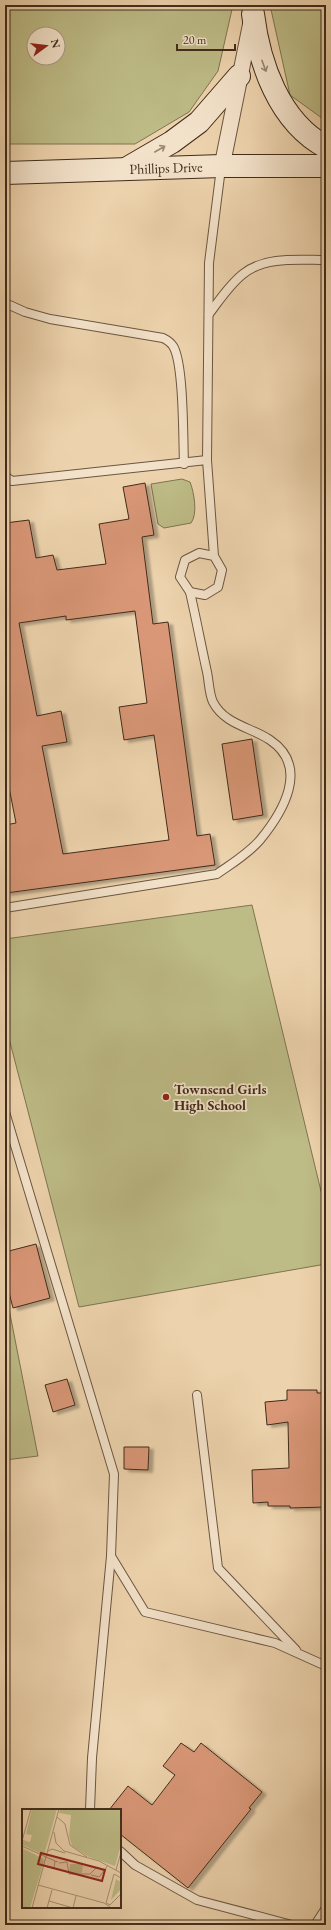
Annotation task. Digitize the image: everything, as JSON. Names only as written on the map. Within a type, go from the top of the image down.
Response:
[{"type":"main road","points":[[254,10],[257,43],[264,67],[275,89],[288,113],[302,128],[326,147]]},
{"type":"main road","points":[[126,169],[172,142],[199,122],[239,76]]},
{"type":"main road","name":"Phillips Drive","points":[[5,173],[222,166],[326,166]]},
{"type":"street","points":[[222,166],[239,76],[254,10]]},
{"type":"lane","points":[[190,592],[205,595],[218,587],[222,570],[214,556],[207,460],[209,263],[222,166]]},
{"type":"lane","points":[[209,314],[243,274],[259,265],[284,259],[326,260]]},
{"type":"lane","points":[[5,304],[25,312],[50,319],[163,338],[173,345],[177,356],[181,383],[184,464]]},
{"type":"lane","points":[[5,476],[12,481],[184,464],[207,460]]},
{"type":"lane","points":[[5,908],[217,874],[238,859],[259,840],[279,814],[290,790],[292,772],[287,757],[271,740],[230,721],[213,702],[190,592],[180,576],[186,560],[199,553],[214,556]]},
{"type":"lane","points":[[5,1112],[114,1474],[111,1556],[92,1758],[90,1809]]},
{"type":"lane","points":[[197,1395],[218,1568],[298,1652]]},
{"type":"lane","points":[[111,1556],[145,1612],[275,1643],[298,1652],[326,1666]]},
{"type":"lane","points":[[121,1853],[135,1865],[197,1900],[292,1925]]},
{"type":"lane","points":[[315,1925],[326,1908]]},
{"type":"shaded area","points":[[5,5],[233,5],[218,71],[189,112],[135,144],[5,144]]},
{"type":"shaded area","points":[[270,5],[326,5],[326,121],[290,95]]},
{"type":"shaded area","points":[[182,479],[190,482],[195,503],[193,519],[191,523],[164,528],[158,524],[151,484]]},
{"type":"shaded area","points":[[252,905],[326,1212],[326,1264],[79,1307],[5,1023],[5,939]]},
{"type":"shaded area","points":[[8,1304],[38,1456],[5,1460],[5,1305]]},
{"type":"building","points":[[145,483],[154,535],[142,537],[153,624],[168,622],[197,836],[210,834],[215,865],[6,893],[5,825],[16,823],[5,767],[5,523],[29,520],[36,558],[53,555],[57,570],[106,564],[99,524],[129,519],[123,487]],"holes":[[[135,611],[147,703],[119,707],[124,740],[154,735],[169,840],[63,854],[42,746],[67,742],[61,711],[37,716],[19,623],[66,616],[66,620]]]},
{"type":"building","points":[[252,739],[263,815],[233,820],[222,744]]},
{"type":"building","points":[[36,1244],[50,1298],[13,1308],[5,1277],[5,1252]]},
{"type":"building","points":[[67,1379],[75,1405],[53,1412],[45,1385]]},
{"type":"building","points":[[287,1390],[317,1390],[317,1393],[326,1393],[326,1507],[290,1508],[290,1506],[268,1506],[268,1502],[253,1503],[252,1470],[289,1468],[288,1422],[267,1425],[265,1402],[287,1400]]},
{"type":"building","points":[[124,1447],[149,1447],[148,1470],[124,1469]]},
{"type":"building","points":[[181,1743],[194,1752],[201,1743],[262,1792],[249,1808],[251,1809],[188,1888],[121,1835],[121,1809],[110,1809],[128,1786],[152,1805],[175,1775],[163,1766]]},
{"type":"place","name":"Townsend Girls High School","points":[[166,1097]]}]
